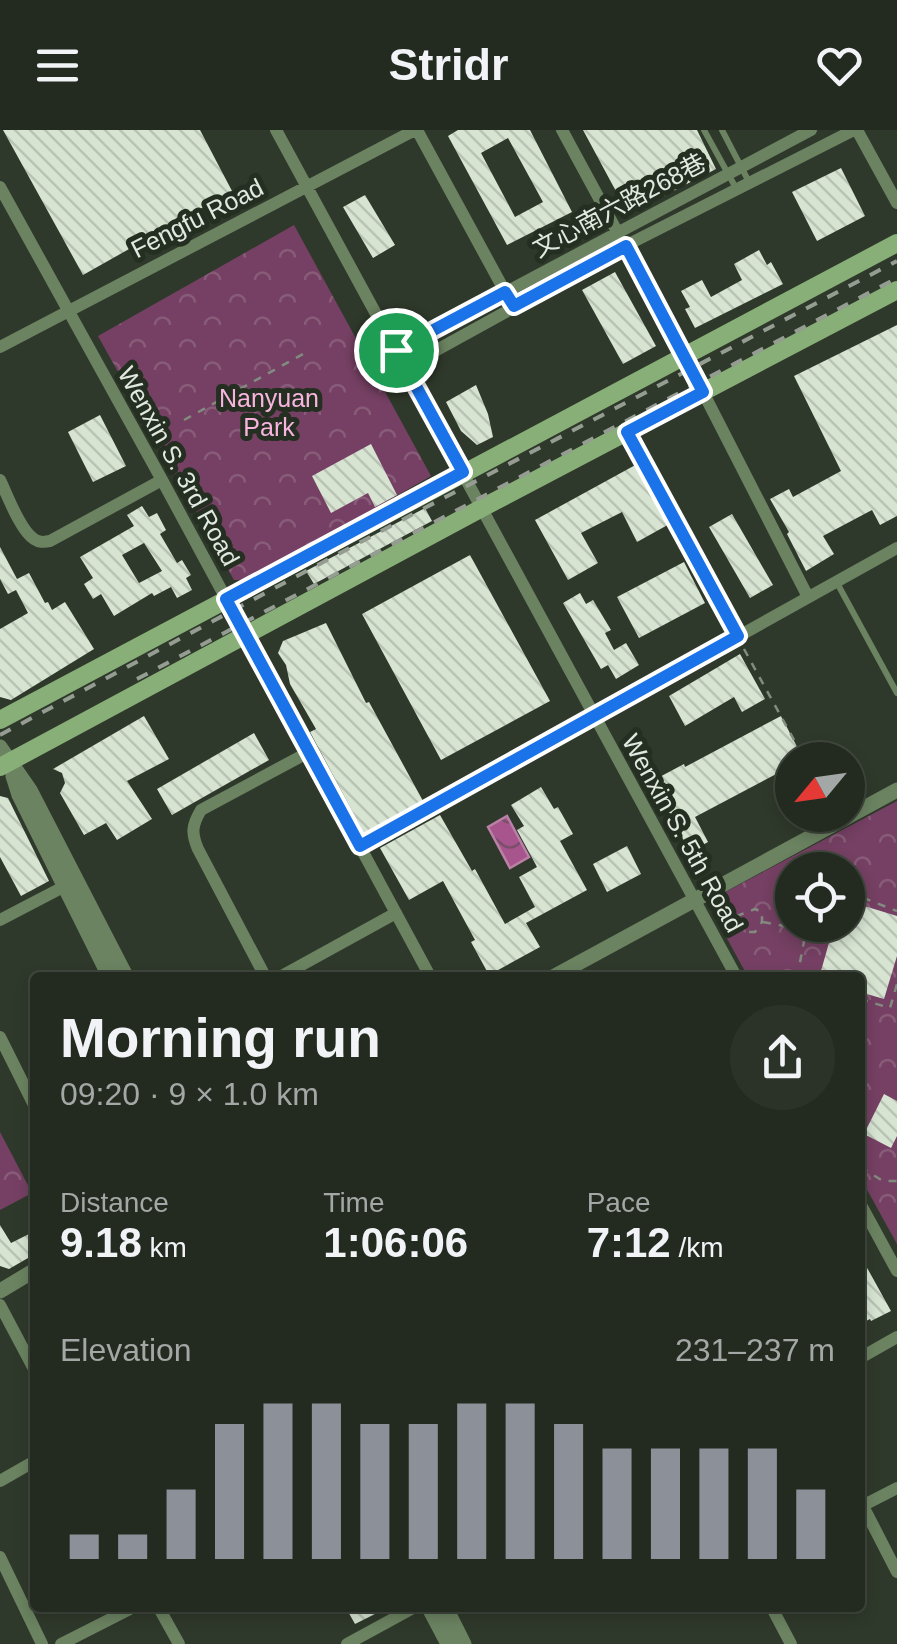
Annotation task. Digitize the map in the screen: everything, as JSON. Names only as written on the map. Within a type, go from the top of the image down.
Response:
[{"type":"main road","points":[[0,720],[897,243]]},
{"type":"main road","points":[[3,759],[246,635],[897,290]]},
{"type":"street","name":"Wenxin S. 5th Road","points":[[276,130],[734,972]]},
{"type":"street","name":"Fengfu Road","points":[[0,348],[416,130]]},
{"type":"street","points":[[416,130],[514,306]]},
{"type":"street","points":[[562,130],[684,355],[808,597]]},
{"type":"street","name":"文心南六路268巷","points":[[396,350],[811,130]]},
{"type":"street","points":[[855,130],[897,202]]},
{"type":"street","name":"文心南六路268巷","points":[[406,366],[626,246],[855,130]]},
{"type":"street","name":"Wenxin S. 3rd Road","points":[[0,187],[428,972]]},
{"type":"street","points":[[0,480],[26,531],[41,542],[50,541],[162,480]]},
{"type":"street","points":[[360,846],[897,548]]},
{"type":"street","points":[[263,972],[198,849],[192,835],[193,823],[202,810],[309,752]]},
{"type":"street","points":[[3,759],[18,796],[122,972]]},
{"type":"street","points":[[562,972],[897,790]]},
{"type":"street","points":[[0,920],[70,883]]},
{"type":"street","points":[[70,883],[107,972]]},
{"type":"street","points":[[289,972],[396,913]]},
{"type":"street","points":[[0,1037],[30,1097]]},
{"type":"street","points":[[866,1227],[897,1272]]},
{"type":"street","points":[[0,1291],[30,1273]]},
{"type":"street","points":[[0,1305],[30,1362]]},
{"type":"street","points":[[865,1355],[897,1337]]},
{"type":"street","points":[[0,1480],[30,1464]]},
{"type":"street","points":[[865,1505],[897,1488]]},
{"type":"street","points":[[865,1514],[897,1572]]},
{"type":"street","points":[[0,1557],[42,1644]]},
{"type":"street","points":[[60,1644],[124,1612]]},
{"type":"street","points":[[161,1612],[178,1644]]},
{"type":"street","points":[[347,1644],[406,1612]]},
{"type":"street","points":[[431,1612],[448,1644]]},
{"type":"street","points":[[448,1612],[464,1644]]},
{"type":"street","points":[[774,1612],[791,1644]]},
{"type":"lane","points":[[704,130],[750,183]]},
{"type":"lane","points":[[722,130],[735,170],[736,190]]},
{"type":"lane","points":[[836,580],[897,693]]},
{"type":"path","points":[[184,420],[303,354]]},
{"type":"path","points":[[627,432],[795,742]]},
{"type":"path","points":[[865,899],[897,911]]},
{"type":"path","points":[[694,900],[738,916],[755,909],[762,912],[762,922],[755,932],[746,932],[738,916]]},
{"type":"path","points":[[762,922],[775,924]]},
{"type":"path","points":[[799,972],[804,942]]},
{"type":"path","points":[[865,1000],[890,1008],[897,984]]},
{"type":"path","points":[[865,1171],[883,1181],[897,1181]]},
{"type":"green space","name":"Nanyuan Park","points":[[294,225],[431,476],[250,580],[234,580],[98,336]]},
{"type":"green space","points":[[897,801],[897,1244],[865,1186],[865,972],[745,972],[710,907],[716,897],[775,866],[775,942],[865,942],[865,852],[801,852],[839,832],[865,832],[865,818]]},
{"type":"green space","points":[[0,1132],[30,1194],[0,1210]]},
{"type":"water","points":[[507,816],[529,857],[510,868],[488,827]]},
{"type":"building","points":[[3,130],[200,130],[232,191],[83,275]]},
{"type":"building","points":[[458,130],[530,130],[572,212],[507,245],[448,136]],"holes":[[[508,138],[543,202],[515,217],[481,153]]]},
{"type":"building","points":[[583,130],[697,130],[716,169],[636,210],[625,208]]},
{"type":"building","points":[[841,168],[865,216],[817,241],[792,192]]},
{"type":"building","points":[[365,195],[395,245],[373,258],[343,207]]},
{"type":"building","points":[[759,250],[783,284],[695,328],[681,291],[702,280],[711,297],[742,280],[734,264]]},
{"type":"building","points":[[615,272],[656,346],[623,364],[582,290]]},
{"type":"building","points":[[897,325],[897,516],[880,525],[872,510],[823,536],[834,554],[806,571],[770,499],[789,489],[793,497],[841,471],[794,376]]},
{"type":"building","points":[[476,385],[493,437],[477,445],[461,431],[446,402]]},
{"type":"building","points":[[100,415],[126,466],[93,482],[68,432]]},
{"type":"building","points":[[371,444],[397,495],[375,507],[368,493],[331,513],[312,476]]},
{"type":"building","points":[[639,463],[673,522],[637,542],[622,512],[581,533],[598,563],[568,580],[535,520]]},
{"type":"building","points":[[142,506],[149,517],[157,513],[166,530],[160,534],[177,563],[182,560],[191,575],[186,578],[192,590],[177,598],[171,587],[154,596],[152,593],[114,616],[101,594],[93,599],[84,584],[93,578],[80,557],[134,526],[127,515]],"holes":[[[144,543],[162,571],[139,583],[122,555]]]},
{"type":"building","points":[[425,508],[432,521],[314,584],[306,571]]},
{"type":"building","points":[[732,514],[773,585],[750,598],[709,527]]},
{"type":"building","points":[[0,547],[17,579],[29,573],[52,610],[65,602],[94,649],[11,700],[0,697],[0,629],[28,613],[16,590],[8,594],[0,579]]},
{"type":"building","points":[[470,555],[550,701],[441,760],[362,614]]},
{"type":"building","points":[[684,562],[705,603],[639,638],[617,597]]},
{"type":"building","points":[[580,593],[586,604],[593,600],[611,630],[605,633],[614,650],[626,643],[639,665],[616,679],[608,665],[601,669],[563,603]]},
{"type":"building","points":[[326,623],[366,703],[369,702],[423,801],[364,833],[310,732],[316,729],[290,684],[286,665],[278,653],[283,641]]},
{"type":"building","points":[[740,654],[765,699],[742,712],[734,697],[685,726],[669,696]]},
{"type":"building","points":[[144,716],[169,759],[127,781],[152,819],[117,840],[106,823],[84,835],[60,793],[65,783],[62,773],[53,769]]},
{"type":"building","points":[[781,716],[795,742],[775,742],[775,775],[695,817],[708,842],[690,852],[652,781],[684,764],[685,767]]},
{"type":"building","points":[[254,733],[269,760],[172,815],[157,789]]},
{"type":"building","points":[[541,787],[573,834],[560,841],[587,890],[526,923],[540,947],[494,972],[487,972],[443,881],[409,900],[380,848],[440,815],[505,924],[535,907],[519,877],[537,867],[517,830],[524,826],[511,805]]},
{"type":"building","points":[[0,796],[8,798],[49,881],[21,896],[0,857]]},
{"type":"building","points":[[627,846],[641,874],[607,892],[593,864]]},
{"type":"building","points":[[865,906],[897,916],[897,956],[884,999],[865,993],[865,972],[821,972],[829,942],[865,942]]},
{"type":"building","points":[[884,1094],[897,1101],[897,1136],[891,1148],[865,1132]]},
{"type":"building","points":[[0,1225],[11,1243],[30,1234],[30,1257],[9,1269],[0,1266]]},
{"type":"building","points":[[865,1264],[891,1311],[865,1322]]},
{"type":"building","points":[[348,1612],[379,1612],[355,1624]]},
{"type":"railway","points":[[0,735],[897,261]]},
{"type":"railway","points":[[137,679],[897,278]]},
{"type":"route","points":[[626,246],[703,392],[627,432],[738,636],[360,846],[226,599],[463,472],[396,350],[505,292],[514,306],[626,246]]}]
